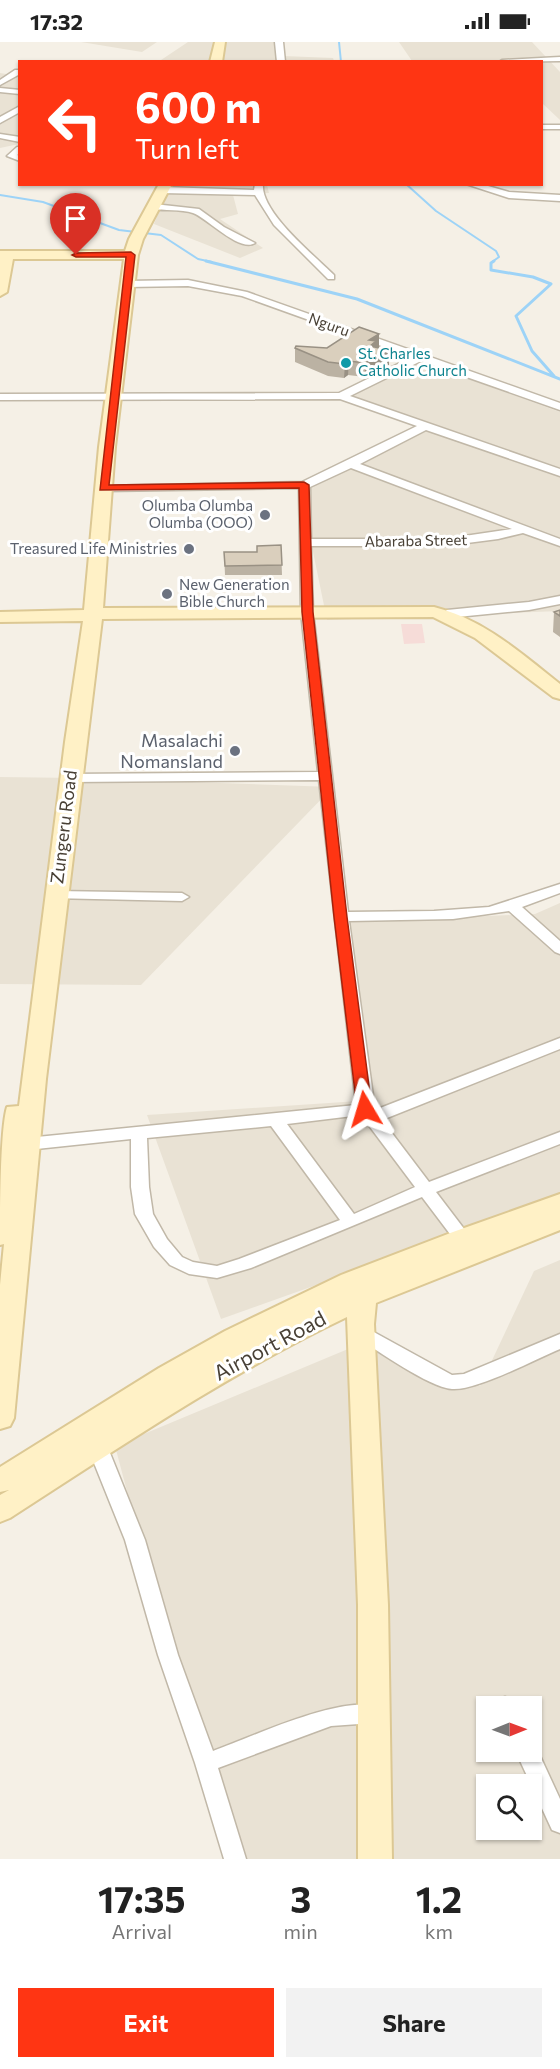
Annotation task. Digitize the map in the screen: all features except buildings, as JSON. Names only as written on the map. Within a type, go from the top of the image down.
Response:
[{"type":"street","points":[[216,60],[220,42]]},
{"type":"street","points":[[223,60],[226,42]]},
{"type":"street","points":[[279,42],[281,60]]},
{"type":"street","points":[[543,61],[558,61]]},
{"type":"street","points":[[0,69],[18,72]]},
{"type":"street","points":[[0,83],[18,73]]},
{"type":"street","points":[[0,90],[18,92]]},
{"type":"street","points":[[0,121],[18,109]]},
{"type":"street","points":[[543,127],[560,127]]},
{"type":"street","points":[[0,136],[18,140]]},
{"type":"street","points":[[18,151],[11,156],[18,158]]},
{"type":"street","points":[[162,186],[259,189],[277,223],[331,277]]},
{"type":"street","points":[[133,242],[154,207],[162,186]]},
{"type":"street","points":[[0,1236],[27,1036],[49,846],[91,612],[93,488],[110,396],[133,242],[162,186]]},
{"type":"street","points":[[477,186],[509,195],[560,198]]},
{"type":"street","points":[[154,207],[192,209],[222,229],[250,243]]},
{"type":"street","points":[[0,292],[3,255],[133,242]]},
{"type":"street","name":"Zungeru Road","points":[[0,1418],[35,1070],[91,612],[104,488],[110,396],[133,242]]},
{"type":"street","name":"Nguru","points":[[127,284],[188,283],[218,287],[244,294],[560,407]]},
{"type":"street","points":[[341,396],[420,357]]},
{"type":"street","points":[[0,397],[341,396],[560,472]]},
{"type":"street","points":[[104,488],[304,485],[425,426]]},
{"type":"street","points":[[351,464],[560,543]]},
{"type":"street","points":[[304,485],[307,612],[340,917],[367,1113],[462,1238]]},
{"type":"street","name":"Abaraba Street","points":[[306,542],[467,541],[501,536],[524,529]]},
{"type":"street","points":[[0,611],[419,610],[447,614],[529,606],[560,600]]},
{"type":"street","points":[[0,617],[91,612]]},
{"type":"street","points":[[447,614],[497,645],[560,693]]},
{"type":"street","points":[[70,778],[326,776]]},
{"type":"street","points":[[340,917],[452,914],[512,906],[560,888]]},
{"type":"street","points":[[56,895],[182,897]]},
{"type":"street","points":[[512,906],[560,949]]},
{"type":"street","points":[[27,1144],[139,1131],[367,1113],[560,1043]]},
{"type":"street","points":[[276,1121],[351,1222]]},
{"type":"street","points":[[139,1131],[140,1187],[144,1214],[176,1261],[189,1268],[217,1272],[351,1222],[424,1190],[560,1138]]},
{"type":"street","name":"Airport Road","points":[[5,1485],[169,1375],[235,1338],[350,1282],[560,1203]]},
{"type":"street","name":"Airport Road","points":[[5,1485],[98,1448],[245,1357],[363,1298],[443,1264],[560,1220]]},
{"type":"street","points":[[363,1298],[361,1332],[373,1605],[375,1859]]},
{"type":"street","points":[[361,1332],[441,1379],[452,1382],[466,1381],[560,1341]]},
{"type":"street","points":[[98,1448],[135,1540],[168,1655],[206,1763],[235,1859]]},
{"type":"street","points":[[206,1763],[331,1717],[373,1714]]},
{"type":"street","points":[[532,1762],[560,1823]]},
{"type":"shaded area","points":[[81,42],[157,42],[142,52]]},
{"type":"shaded area","points":[[188,42],[283,42],[284,56],[333,58],[334,60],[161,60]]},
{"type":"shaded area","points":[[399,42],[532,42],[560,72],[560,120],[543,104],[543,60],[411,60]]},
{"type":"shaded area","points":[[0,73],[18,76],[18,144],[0,148]]},
{"type":"shaded area","points":[[169,186],[267,186],[269,193],[233,195],[238,214],[220,219],[263,248],[240,258],[154,224]]},
{"type":"shaded area","points":[[419,361],[560,412],[560,611],[327,620],[301,493],[429,427],[344,400]]},
{"type":"shaded area","points":[[401,624],[422,624],[425,643],[404,644]]},
{"type":"shaded area","points":[[0,777],[333,787],[141,985],[0,984]]},
{"type":"shaded area","points":[[560,903],[560,1198],[221,1319],[147,1115],[359,1101],[347,922],[535,914]]},
{"type":"shaded area","points":[[560,1260],[560,1859],[225,1859],[115,1446],[360,1344],[480,1386],[534,1271]]},
{"type":"waterway","points":[[339,42],[341,60]]},
{"type":"waterway","points":[[408,186],[436,211],[496,251],[499,257],[492,262]]},
{"type":"waterway","points":[[0,195],[43,202],[119,230],[161,235],[198,259],[212,262]]},
{"type":"waterway","points":[[206,261],[357,299],[560,379]]},
{"type":"waterway","points":[[494,261],[491,263],[491,270],[533,277],[551,284],[516,316],[532,351],[554,376]]},
{"type":"place","name":"St. Charles Catholic Church","points":[[346,363]]},
{"type":"place","name":"Olumba Olumba Olumba (OOO)","points":[[265,515]]},
{"type":"place","name":"Treasured Life Ministries","points":[[189,549]]},
{"type":"place","name":"New Generation Bible Church","points":[[167,594]]},
{"type":"place","name":"Masalachi Nomansland","points":[[235,751]]},
{"type":"route","points":[[76,255],[131,255],[104,488],[304,485],[307,612],[340,917],[365,1109]]}]
